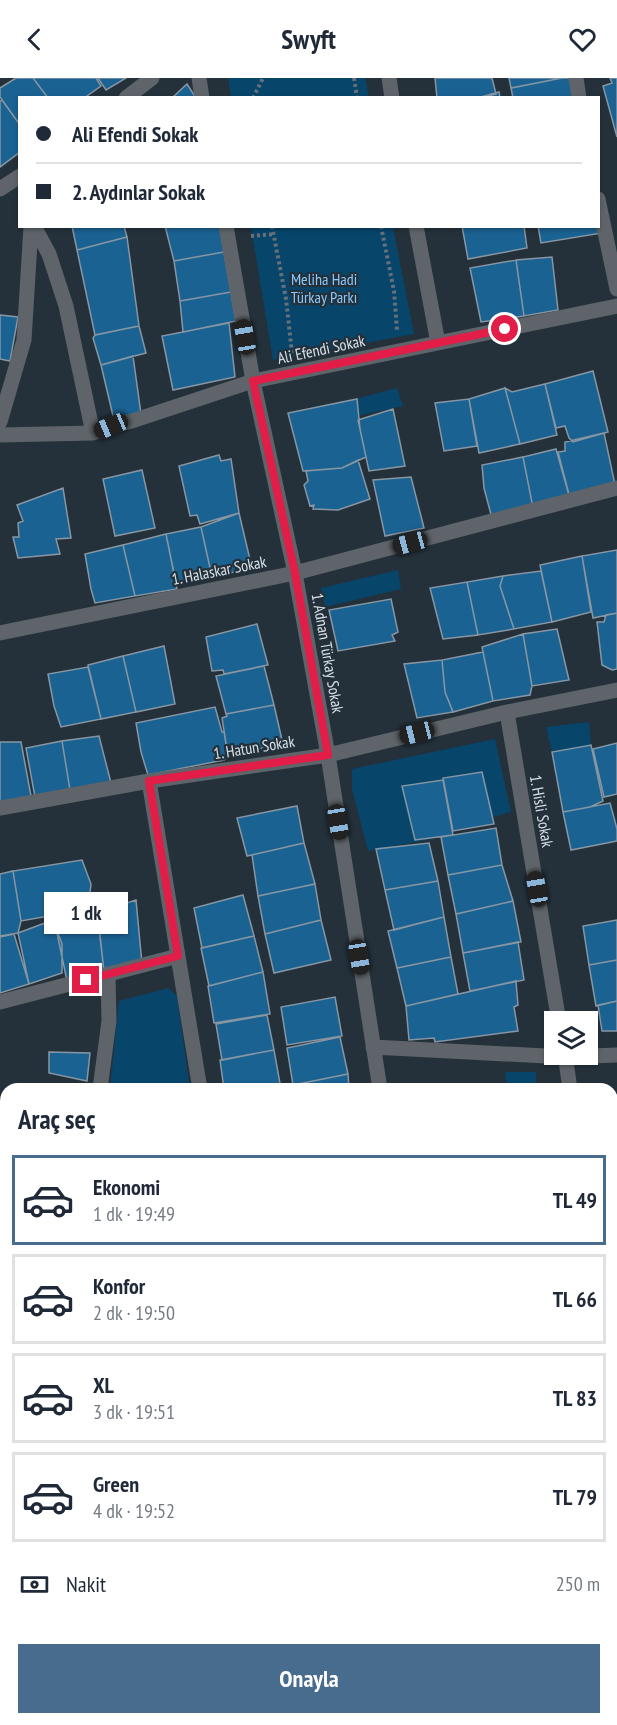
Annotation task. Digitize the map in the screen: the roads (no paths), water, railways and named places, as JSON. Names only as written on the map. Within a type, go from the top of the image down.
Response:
[{"type":"street","points":[[129,96],[152,78]]},
{"type":"street","points":[[199,78],[202,96]]},
{"type":"street","points":[[389,78],[392,96]]},
{"type":"street","points":[[576,78],[579,96]]},
{"type":"street","points":[[0,189],[18,180]]},
{"type":"street","points":[[600,206],[613,252],[617,289]]},
{"type":"street","points":[[0,422],[24,340],[32,228]]},
{"type":"street","points":[[33,228],[49,254],[66,306],[93,433]]},
{"type":"street","name":"1. Adnan Türkay Sokak","points":[[226,228],[253,381],[295,573],[328,755],[379,1083]]},
{"type":"street","points":[[416,228],[438,343]]},
{"type":"street","name":"Ali Efendi Sokak","points":[[0,435],[93,433],[253,381],[617,306]]},
{"type":"street","name":"1. Halaskar Sokak","points":[[0,633],[295,573],[617,488]]},
{"type":"street","name":"1. Hatun Sokak","points":[[0,808],[149,781],[328,755],[507,712],[617,690]]},
{"type":"street","name":"1. Hisli Sokak","points":[[507,712],[557,1011]]},
{"type":"street","points":[[149,781],[199,1083]]},
{"type":"street","points":[[0,1002],[178,956]]},
{"type":"street","points":[[101,1083],[109,1021],[108,974]]},
{"type":"street","points":[[373,1047],[544,1055]]},
{"type":"street","points":[[598,1055],[617,1054]]},
{"type":"street","points":[[566,1065],[569,1083]]},
{"type":"park label","name":"Meliha Hadi Türkay Parkı","points":[[324,288]]}]
